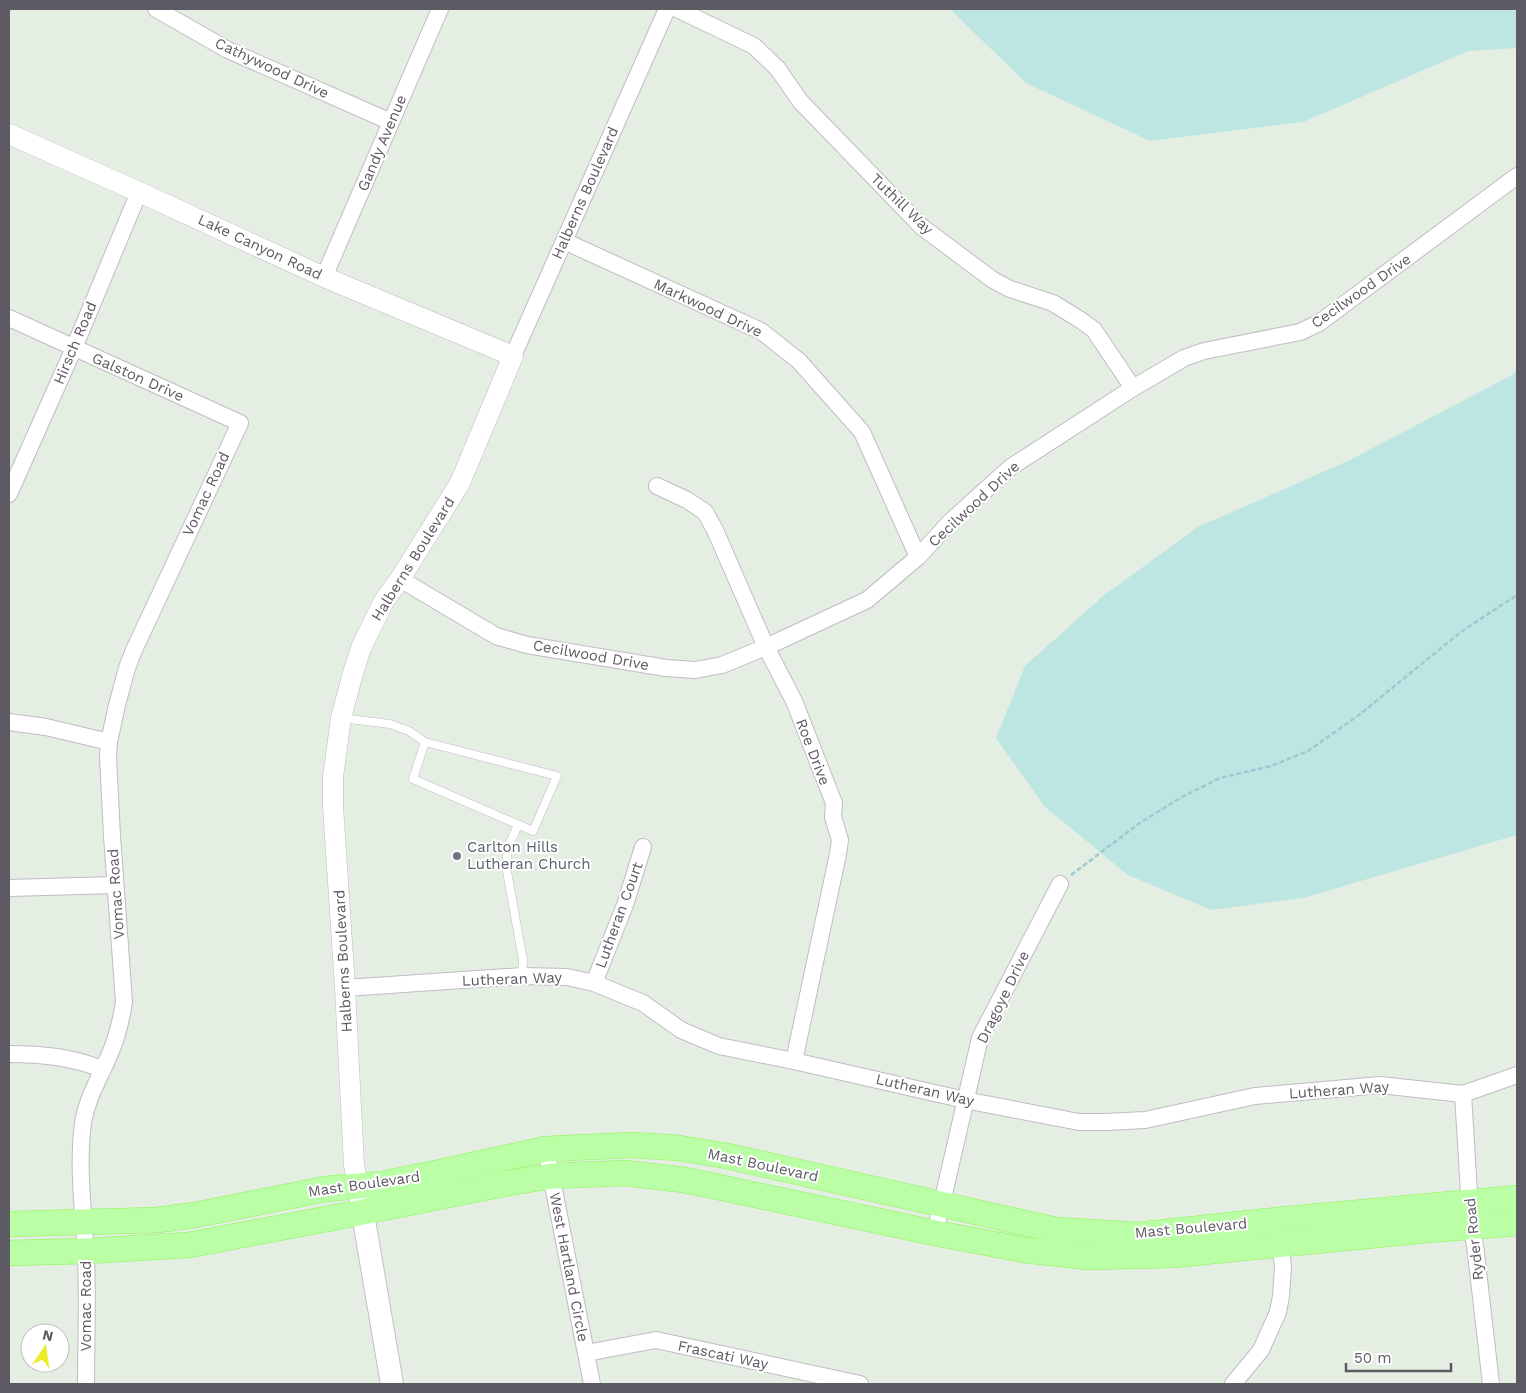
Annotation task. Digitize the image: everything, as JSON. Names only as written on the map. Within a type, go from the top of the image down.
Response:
[{"type":"main road","name":"Mast Boulevard","points":[[9,1224],[167,1218],[242,1206],[325,1189],[382,1184],[546,1149],[633,1146],[679,1148],[728,1156],[1056,1230],[1138,1235],[1278,1220],[1470,1214],[1517,1223]]},
{"type":"main road","name":"Mast Boulevard","points":[[9,1253],[86,1252],[189,1244],[552,1176],[625,1173],[685,1180],[935,1233],[1024,1250],[1088,1258],[1173,1255],[1279,1245],[1470,1214],[1517,1198]]},
{"type":"main road","name":"Halberns Boulevard","points":[[358,1185],[392,1384]]},
{"type":"street","name":"Cathywood Drive","points":[[156,9],[228,50],[391,122]]},
{"type":"street","name":"Gandy Avenue","points":[[324,276],[440,9]]},
{"type":"street","name":"Halberns Boulevard","points":[[358,1185],[354,1165],[333,806],[335,757],[341,718],[353,673],[368,632],[384,601],[400,579],[460,483],[513,356],[667,9]]},
{"type":"street","name":"Tuthill Way","points":[[677,9],[754,46],[778,69],[800,102],[922,226],[993,280],[1010,289],[1053,303],[1082,320],[1094,330],[1133,388]]},
{"type":"street","name":"Lake Canyon Road","points":[[9,134],[324,276],[513,356]]},
{"type":"street","name":"Cecilwood Drive","points":[[400,579],[496,636],[527,644],[666,668],[695,670],[722,665],[766,647],[867,600],[918,557],[951,521],[1011,468],[1133,388],[1184,358],[1204,351],[1300,332],[1319,323],[1517,176]]},
{"type":"street","name":"Hirsch Road","points":[[9,494],[74,348],[139,192]]},
{"type":"street","name":"Markwood Drive","points":[[564,241],[761,331],[799,360],[862,432],[918,557]]},
{"type":"street","name":"Galston Drive","points":[[9,318],[240,423]]},
{"type":"street","name":"Vomac Road","points":[[86,1384],[86,1252],[83,1222],[83,1123],[91,1094],[118,1033],[124,1002],[115,885],[108,757],[109,742],[121,687],[134,650],[240,423]]},
{"type":"street","name":"Roe Drive","points":[[657,486],[687,500],[705,512],[715,530],[766,647],[794,702],[834,803],[833,817],[840,840],[794,1061]]},
{"type":"street","points":[[9,722],[46,726],[109,742]]},
{"type":"street","name":"Lutheran Court","points":[[594,983],[625,905],[643,847]]},
{"type":"street","name":"Dragoye Drive","points":[[935,1233],[980,1038],[1060,884]]},
{"type":"street","points":[[9,888],[115,885]]},
{"type":"street","name":"Lutheran Way","points":[[345,988],[522,976],[568,977],[594,983],[643,1003],[681,1030],[719,1046],[1064,1120],[1106,1122],[1145,1120],[1255,1096],[1375,1085],[1463,1094],[1517,1075]]},
{"type":"street","points":[[9,1054],[33,1054],[70,1058],[102,1069]]},
{"type":"street","name":"Ryder Road","points":[[1463,1094],[1470,1214],[1491,1384]]},
{"type":"street","name":"West Hartland Circle","points":[[546,1149],[592,1384]]},
{"type":"street","points":[[1234,1384],[1261,1350],[1278,1312],[1282,1296],[1283,1266],[1279,1245],[1278,1220]]},
{"type":"street","name":"Frascati Way","points":[[586,1353],[656,1340],[860,1384]]},
{"type":"lane","points":[[341,718],[390,724],[409,731],[425,742],[557,776],[533,831],[413,779],[425,742]]},
{"type":"lane","points":[[518,825],[508,847],[506,866],[523,960],[522,976]]},
{"type":"path","points":[[1060,884],[1141,822],[1182,797],[1220,778],[1271,766],[1308,751],[1359,715],[1462,631],[1517,595]]},
{"type":"shaded area","points":[[950,9],[1517,9],[1517,48],[1468,51],[1303,122],[1150,141],[1026,83]]},
{"type":"shaded area","points":[[1517,370],[1517,835],[1303,898],[1211,910],[1128,875],[1045,807],[996,738],[1025,666],[1103,596],[1198,527],[1350,460],[1512,375]]},
{"type":"place","name":"Carlton Hills Lutheran Church","points":[[457,856]]}]
